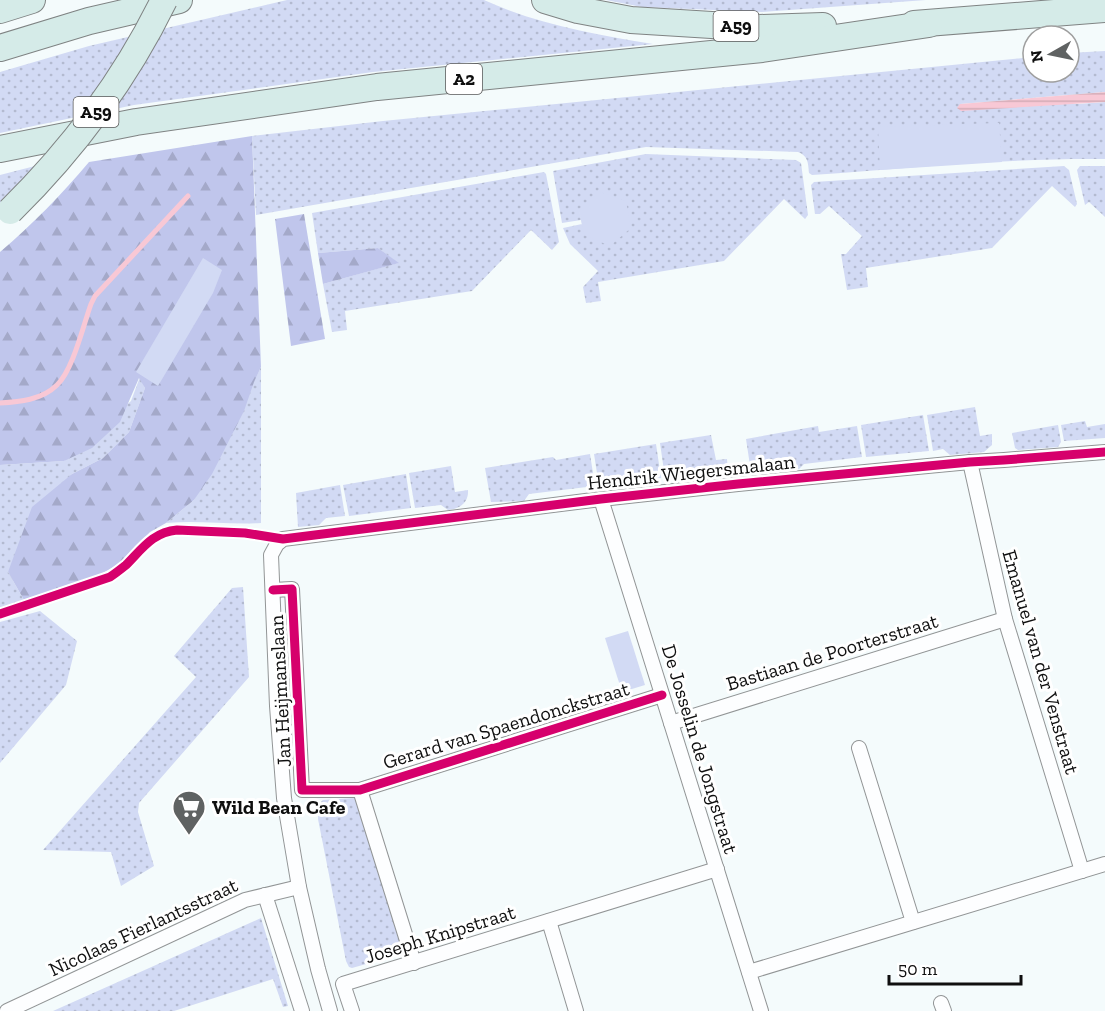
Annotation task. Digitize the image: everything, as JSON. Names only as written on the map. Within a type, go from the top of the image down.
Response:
[{"type":"highway","points":[[0,10],[32,0]]},
{"type":"highway","name":"A59","points":[[5,216],[48,172],[104,102],[124,72],[164,0]]},
{"type":"highway","points":[[0,48],[89,21],[179,0]]},
{"type":"highway","name":"A59","points":[[545,0],[578,10],[631,20],[760,28],[929,24]]},
{"type":"highway","name":"A2","points":[[0,149],[136,122],[377,87],[762,49],[929,24],[1105,9]]},
{"type":"street","name":"Hendrik Wiegersmalaan","points":[[283,539],[601,499],[750,483],[1105,452]]},
{"type":"street","name":"Emanuel van der Venstraat","points":[[970,462],[1005,619],[1082,871]]},
{"type":"street","name":"De Josselin de Jongstraat","points":[[601,499],[760,1011]]},
{"type":"street","name":"Jan Heijmanslaan","points":[[283,539],[271,555],[277,706],[284,798],[299,886],[330,1011]]},
{"type":"street","name":"Jan Heijmanslaan","points":[[273,590],[292,589],[302,790],[360,790]]},
{"type":"street","name":"Bastiaan de Poorterstraat","points":[[671,723],[1005,619]]},
{"type":"street","name":"Gerard van Spaendonckstraat","points":[[360,790],[662,695]]},
{"type":"street","points":[[859,748],[913,922]]},
{"type":"street","points":[[360,790],[414,963]]},
{"type":"street","points":[[749,972],[1105,864]]},
{"type":"street","name":"Joseph Knipstraat","points":[[352,1011],[343,984],[717,869]]},
{"type":"street","name":"Nicolaas Fierlantsstraat","points":[[7,1011],[245,900],[299,886]]},
{"type":"street","points":[[265,895],[302,1011]]},
{"type":"street","points":[[549,921],[576,1011]]},
{"type":"shaded area","points":[[287,0],[484,0],[546,22],[653,44],[373,72],[134,105],[0,133],[0,72],[89,46]]},
{"type":"shaded area","points":[[606,0],[926,0],[762,12],[642,7]]},
{"type":"shaded area","points":[[1105,51],[1105,92],[960,104],[1105,102],[1105,159],[995,162],[812,175],[809,173],[806,158],[798,152],[646,147],[256,215],[252,136],[1021,58],[1021,84],[1081,84],[1081,52]]},
{"type":"shaded area","points":[[1105,92],[1105,102],[961,111],[957,108],[960,104]]},
{"type":"shaded area","points":[[999,123],[1002,162],[880,170],[878,127]]},
{"type":"shaded area","points":[[646,154],[796,160],[801,163],[808,215],[805,219],[784,199],[724,261],[598,282],[601,301],[586,303],[583,287],[598,271],[570,244],[563,228],[582,224],[579,209],[581,220],[562,223],[553,171]]},
{"type":"shaded area","points":[[35,166],[0,204],[0,175]]},
{"type":"shaded area","points":[[1064,166],[1069,170],[1077,204],[1075,207],[1052,186],[992,248],[866,268],[868,287],[847,290],[841,254],[846,254],[862,236],[829,206],[820,214],[815,214],[811,185],[814,182]]},
{"type":"shaded area","points":[[1080,166],[1105,166],[1105,217],[1089,202],[1085,205],[1077,170]]},
{"type":"shaded area","points":[[544,172],[559,242],[552,250],[531,230],[472,291],[345,311],[347,330],[332,332],[323,284],[398,263],[378,248],[318,253],[312,213]]},
{"type":"shaded area","points":[[600,192],[626,201],[631,228],[610,246],[584,235],[579,209]]},
{"type":"shaded area","points":[[203,258],[222,270],[213,293],[158,386],[136,372]]},
{"type":"shaded area","points":[[261,367],[261,523],[166,523],[194,500]]},
{"type":"shaded area","points":[[140,377],[145,388],[129,432],[103,458],[72,474],[8,572],[24,600],[0,608],[0,465],[64,461],[131,401]]},
{"type":"shaded area","points":[[975,407],[980,436],[992,434],[992,445],[984,452],[950,455],[943,449],[933,451],[927,415]]},
{"type":"shaded area","points":[[923,415],[929,451],[866,457],[861,425]]},
{"type":"shaded area","points":[[1085,421],[1087,427],[1105,424],[1105,438],[1064,441],[1061,425]]},
{"type":"shaded area","points":[[1058,425],[1061,442],[1058,447],[1018,450],[1015,448],[1012,433]]},
{"type":"shaded area","points":[[818,426],[819,432],[857,426],[862,457],[804,464],[799,469],[751,472],[746,439]]},
{"type":"shaded area","points":[[711,435],[716,460],[727,459],[726,471],[722,475],[702,480],[696,480],[690,475],[665,478],[660,443]]},
{"type":"shaded area","points":[[656,444],[661,478],[599,486],[594,454]]},
{"type":"shaded area","points":[[590,454],[595,486],[529,494],[524,501],[491,502],[485,468],[553,457],[556,460]]},
{"type":"shaded area","points":[[451,466],[455,492],[468,490],[465,502],[459,507],[448,510],[441,505],[415,508],[409,473]]},
{"type":"shaded area","points":[[406,474],[411,508],[349,516],[343,485]]},
{"type":"shaded area","points":[[340,485],[345,516],[326,518],[319,525],[298,527],[296,493]]},
{"type":"shaded area","points":[[243,587],[249,677],[139,803],[138,812],[154,866],[121,886],[111,852],[43,850],[196,677],[174,656],[232,588]]},
{"type":"shaded area","points":[[40,611],[77,641],[66,685],[0,763],[0,622]]},
{"type":"shaded area","points":[[628,631],[645,685],[622,692],[605,638]]},
{"type":"shaded area","points":[[355,798],[363,805],[370,819],[400,949],[398,955],[352,968],[346,961],[318,819],[319,804],[323,800]]},
{"type":"shaded area","points":[[261,918],[288,1006],[283,1007],[273,979],[174,1011],[53,1011]]},
{"type":"green space","points":[[252,136],[261,367],[244,411],[212,474],[194,500],[166,523],[150,532],[122,562],[101,574],[24,600],[8,572],[32,507],[72,474],[103,458],[129,432],[145,388],[139,378],[120,422],[92,448],[64,461],[0,465],[0,252],[46,209],[89,162]]},
{"type":"green space","points":[[304,214],[325,339],[291,346],[275,219]]},
{"type":"green space","points":[[378,248],[399,263],[323,284],[318,253]]},
{"type":"waterway","points":[[0,403],[37,397],[57,385],[73,359],[95,296],[188,196]]},
{"type":"cycle path","points":[[0,614],[110,577],[126,565],[143,547],[169,531],[245,533],[283,539],[738,484],[1105,452]]},
{"type":"cycle path","points":[[273,590],[292,589],[302,790],[360,790],[662,695]]},
{"type":"place","name":"Wild Bean Cafe","points":[[189,836]]}]
